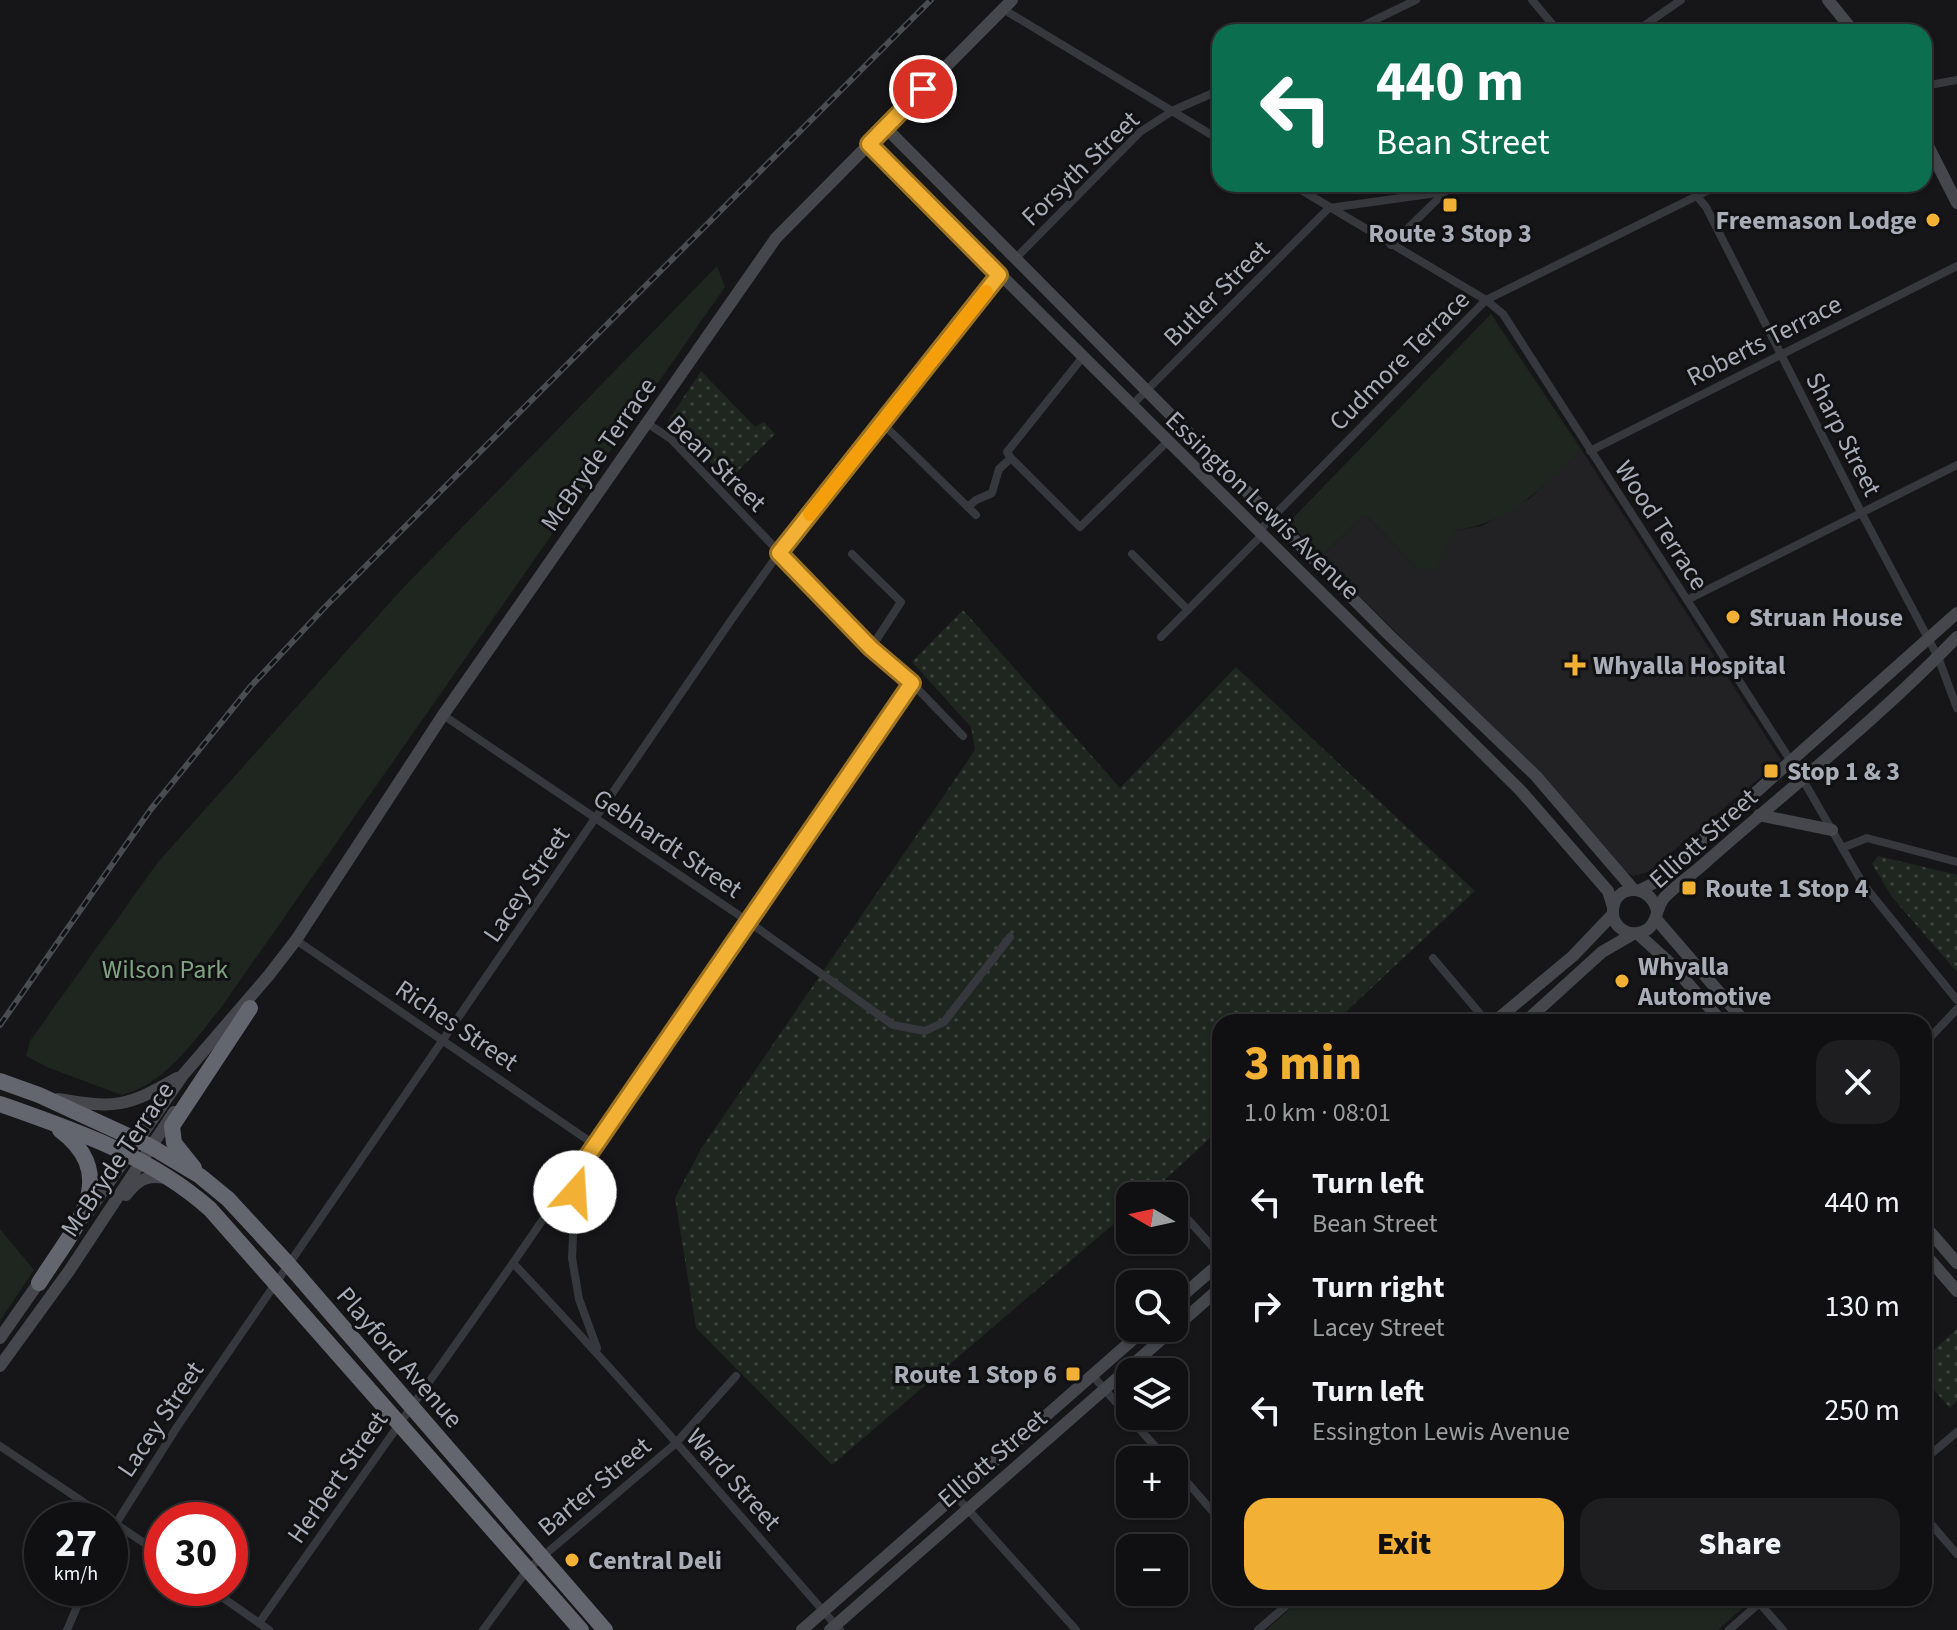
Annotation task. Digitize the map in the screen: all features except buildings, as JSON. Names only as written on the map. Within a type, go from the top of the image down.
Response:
[{"type":"highway","points":[[200,1176],[174,1143],[172,1126],[250,1008]]},
{"type":"highway","name":"Playford Avenue","points":[[0,1081],[39,1095],[144,1143],[200,1176],[228,1199],[289,1265],[605,1630]]},
{"type":"highway","points":[[0,1104],[57,1128],[75,1141],[91,1172],[91,1191],[83,1209],[39,1283]]},
{"type":"highway","name":"Playford Avenue","points":[[26,1113],[71,1129],[134,1158],[184,1185],[210,1209],[581,1630]]},
{"type":"main road","points":[[1828,0],[1848,24]]},
{"type":"main road","name":"McBryde Terrace","points":[[0,1366],[99,1225],[183,1075],[296,940],[443,715],[776,238],[1008,5]]},
{"type":"main road","name":"Essington Lewis Avenue","points":[[885,127],[1272,517],[1536,776],[1637,890]]},
{"type":"main road","name":"Essington Lewis Avenue","points":[[869,144],[1521,791],[1608,891],[1613,910]]},
{"type":"main road","points":[[1932,154],[1957,203]]},
{"type":"main road","points":[[999,275],[1015,259]]},
{"type":"main road","name":"Elliott Street","points":[[1637,890],[1654,883],[1957,613]]},
{"type":"main road","name":"Elliott Street","points":[[1656,915],[1664,898],[1803,780],[1957,637]]},
{"type":"main road","points":[[1759,815],[1832,830]]},
{"type":"main road","points":[[1504,1014],[1573,956],[1613,910],[1620,895],[1637,890],[1652,898],[1656,915],[1738,1014]]},
{"type":"main road","points":[[1613,910],[1619,927],[1635,934],[1663,955],[1715,1014]]},
{"type":"main road","points":[[1534,1014],[1602,952],[1649,929],[1656,915]]},
{"type":"main road","name":"McBryde Terrace","points":[[144,1143],[250,1008],[269,975]]},
{"type":"main road","points":[[39,1095],[96,1105],[122,1105],[183,1075]]},
{"type":"main road","name":"McBryde Terrace","points":[[0,1338],[110,1184],[134,1158]]},
{"type":"main road","points":[[99,1225],[133,1186],[143,1178],[153,1176],[163,1178],[210,1209]]},
{"type":"main road","points":[[1932,1234],[1957,1263]]},
{"type":"main road","points":[[1932,1262],[1957,1291]]},
{"type":"main road","points":[[1188,1291],[1212,1270]]},
{"type":"main road","points":[[25,1302],[33,1308],[50,1283],[69,1271]]},
{"type":"main road","name":"Elliott Street","points":[[835,1628],[1212,1295]]},
{"type":"main road","name":"Elliott Street","points":[[802,1630],[1130,1342]]},
{"type":"street","points":[[1366,24],[1416,0]]},
{"type":"street","points":[[1532,0],[1552,24]]},
{"type":"street","points":[[1646,24],[1681,0]]},
{"type":"street","points":[[1008,5],[1212,135]]},
{"type":"street","points":[[1932,85],[1957,80]]},
{"type":"street","name":"Forsyth Street","points":[[1015,259],[1140,132],[1174,110],[1212,93]]},
{"type":"street","name":"Wood Terrace","points":[[1304,192],[1486,300],[1503,314],[1803,780],[1863,884],[1957,1000]]},
{"type":"street","points":[[1329,208],[1444,192]]},
{"type":"street","points":[[1391,245],[1444,192]]},
{"type":"street","name":"Sharp Street","points":[[1694,192],[1706,207],[1938,657],[1957,708]]},
{"type":"street","name":"Cudmore Terrace","points":[[1161,637],[1272,517],[1486,300],[1705,192]]},
{"type":"street","name":"Butler Street","points":[[1131,406],[1329,208]]},
{"type":"street","name":"Roberts Terrace","points":[[1590,451],[1957,266]]},
{"type":"street","name":"Lacey Street","points":[[128,1503],[443,1039],[779,553],[999,275]]},
{"type":"street","points":[[1082,358],[1007,452],[1080,527],[1167,442]]},
{"type":"street","name":"Bean Street","points":[[647,423],[671,439],[871,648],[912,683],[963,736]]},
{"type":"street","points":[[882,423],[976,515]]},
{"type":"street","points":[[968,507],[992,493],[999,469],[1011,458]]},
{"type":"street","points":[[1687,600],[1957,465]]},
{"type":"street","points":[[852,554],[901,602],[871,648]]},
{"type":"street","points":[[1132,554],[1188,610]]},
{"type":"street","name":"Herbert Street","points":[[259,1623],[576,1173],[912,683]]},
{"type":"street","name":"Gebhardt Street","points":[[443,715],[749,922],[893,1025],[925,1031],[944,1022],[1010,937]]},
{"type":"street","points":[[1842,848],[1867,838],[1957,862]]},
{"type":"street","name":"Riches Street","points":[[296,940],[595,1145]]},
{"type":"street","points":[[1433,958],[1480,1014]]},
{"type":"street","points":[[1932,1036],[1957,1009]]},
{"type":"street","name":"Ward Street","points":[[576,1173],[572,1258],[579,1299],[600,1354]]},
{"type":"street","points":[[1188,1220],[1212,1246]]},
{"type":"street","name":"Ward Street","points":[[513,1263],[600,1354],[675,1444],[824,1611],[835,1628]]},
{"type":"street","points":[[1092,1375],[1155,1446]]},
{"type":"street","name":"Barter Street","points":[[483,1630],[528,1569],[675,1444],[736,1376]]},
{"type":"street","points":[[1932,1453],[1957,1432]]},
{"type":"street","points":[[0,1446],[85,1502]]},
{"type":"street","points":[[1188,1483],[1212,1511]]},
{"type":"street","points":[[955,1495],[1076,1630]]},
{"type":"street","points":[[1932,1525],[1957,1554]]},
{"type":"street","points":[[67,1630],[77,1606]]},
{"type":"street","points":[[235,1606],[269,1630]]},
{"type":"street","points":[[1258,1630],[1284,1606]]},
{"type":"street","points":[[1729,1630],[1754,1606]]},
{"type":"street","points":[[1765,1606],[1783,1630]]},
{"type":"shaded area","name":"Whyalla Hospital","points":[[1581,449],[1781,760],[1648,872],[1633,876],[1626,872],[1528,763],[1320,557],[1365,514],[1418,569],[1454,531],[1482,526],[1530,498]]},
{"type":"green space","name":"Wilson Park","points":[[717,266],[725,287],[220,1009],[188,1048],[171,1067],[151,1082],[122,1095],[49,1068],[26,1056],[30,1041],[158,862],[402,589]]},
{"type":"green space","points":[[1491,314],[1581,449],[1538,490],[1509,511],[1493,520],[1454,531],[1436,570],[1418,569],[1365,514],[1320,557],[1289,522]]},
{"type":"green space","points":[[701,371],[755,427],[764,422],[775,434],[729,480],[668,421]]},
{"type":"green space","points":[[963,610],[1120,788],[1236,667],[1475,891],[1344,1014],[1212,1014],[1212,1136],[1162,1182],[1116,1182],[1116,1222],[832,1465],[696,1328],[675,1198],[701,1149],[975,750],[971,727],[912,662]]},
{"type":"green space","points":[[1878,856],[1957,875],[1957,972],[1892,897],[1872,864]]},
{"type":"green space","points":[[0,1229],[34,1270],[0,1321]]},
{"type":"green space","points":[[1957,1329],[1957,1401],[1950,1408],[1932,1388],[1932,1352]]},
{"type":"green space","points":[[1293,1606],[1745,1606],[1718,1630],[1266,1630]]},
{"type":"railway","points":[[0,1025],[151,809],[251,686],[326,606],[931,0]]},
{"type":"slow traffic","points":[[810,514],[986,292]]},
{"type":"place","name":"Route 3 Stop 3","points":[[1450,205]]},
{"type":"place","name":"Freemason Lodge","points":[[1933,220]]},
{"type":"place","name":"Struan House","points":[[1733,617]]},
{"type":"place","name":"Whyalla Hospital","points":[[1575,665]]},
{"type":"place","name":"Stop 1 & 3","points":[[1771,771]]},
{"type":"place","name":"Route 1 Stop 4","points":[[1689,888]]},
{"type":"place","name":"Whyalla Automotive","points":[[1622,981]]},
{"type":"place","name":"Route 1 Stop 6","points":[[1073,1374]]},
{"type":"place","name":"Central Deli","points":[[572,1560]]},
{"type":"route","points":[[575,1192],[576,1173],[912,683],[871,648],[779,553],[999,275],[869,144],[923,89]]}]
